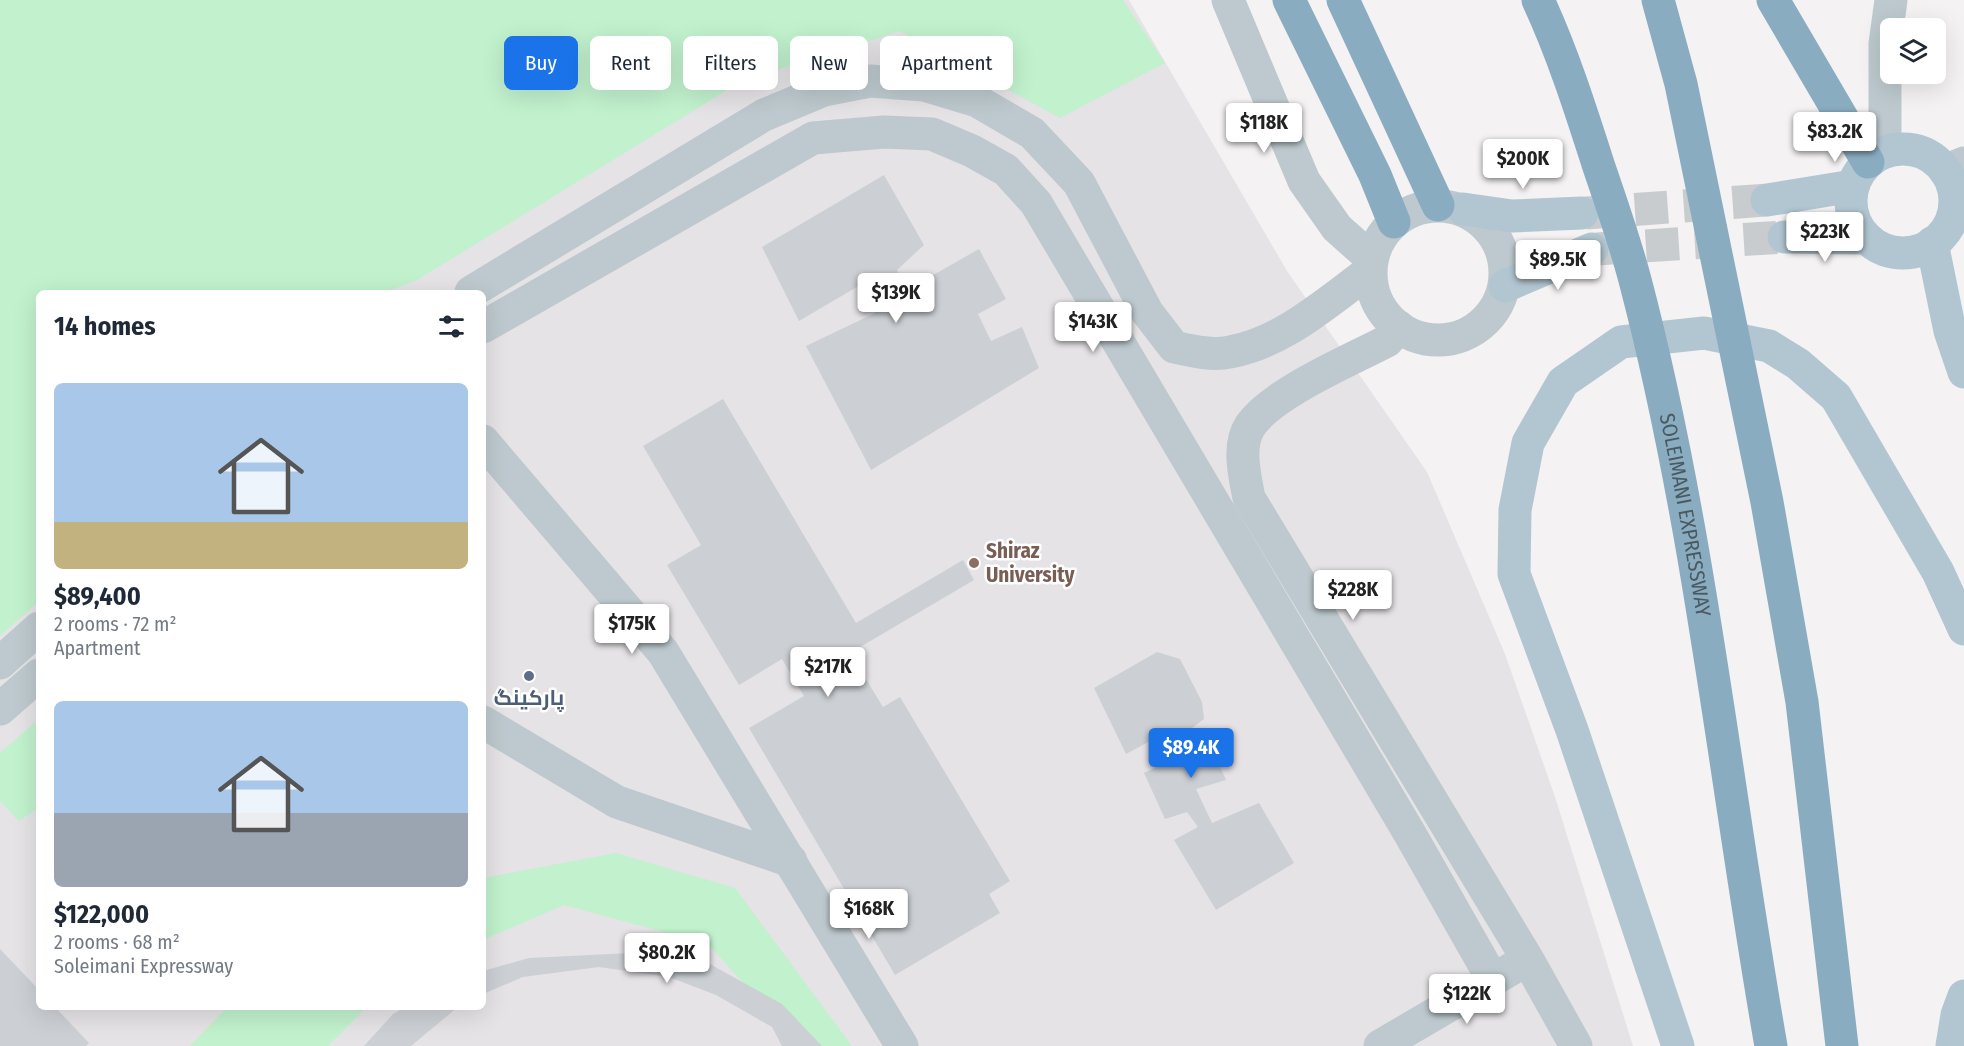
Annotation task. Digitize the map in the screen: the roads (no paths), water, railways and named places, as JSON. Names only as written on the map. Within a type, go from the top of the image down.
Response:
[{"type":"highway","points":[[1289,0],[1375,175],[1394,222]]},
{"type":"highway","points":[[1343,0],[1450,207]]},
{"type":"highway","points":[[1658,0],[1681,84],[1745,392],[1802,702],[1842,1046]]},
{"type":"highway","points":[[1773,0],[1868,167]]},
{"type":"highway","name":"SOLEIMANI EXPRESSWAY","points":[[1538,6],[1578,102],[1635,279],[1666,412],[1717,706],[1771,1046]]},
{"type":"main road","points":[[1767,200],[1868,167],[1898,150],[1925,154],[1954,167],[1952,216],[1948,226],[1932,243],[1922,249],[1899,252],[1887,250],[1866,238],[1854,219],[1851,209],[1868,167]]},
{"type":"main road","points":[[1450,207],[1512,216],[1582,213]]},
{"type":"main road","points":[[1784,237],[1866,238]]},
{"type":"main road","points":[[1932,243],[1957,333],[1964,372]]},
{"type":"main road","points":[[1505,286],[1592,249]]},
{"type":"main road","points":[[1678,1046],[1572,730],[1514,574],[1515,510],[1528,443],[1563,382],[1621,342],[1704,333],[1769,346],[1798,364],[1836,397],[1938,572],[1964,629]]},
{"type":"main road","points":[[1952,1046],[1957,1015],[1964,996]]},
{"type":"street","points":[[1228,0],[1304,182],[1337,228],[1371,265]]},
{"type":"street","points":[[1868,167],[1891,0]]},
{"type":"street","points":[[474,290],[764,116],[824,90],[870,81],[924,85],[967,98],[1032,133],[1079,183],[1147,312],[1174,347],[1198,352],[1229,352],[1280,336],[1371,265]]},
{"type":"street","points":[[486,325],[813,138],[884,132],[932,134],[972,151],[1006,170],[1036,203],[1410,834],[1493,980]]},
{"type":"street","points":[[1450,207],[1479,219],[1493,232],[1502,249],[1506,267],[1505,286],[1498,304],[1487,320],[1472,331],[1454,339],[1425,338],[1399,327],[1386,316],[1378,303],[1371,265],[1377,245],[1394,222],[1407,213],[1450,207]]},
{"type":"street","points":[[1399,327],[1387,341],[1290,392],[1249,426],[1244,450],[1244,472],[1249,498],[1528,960],[1576,1046]]},
{"type":"street","points":[[486,445],[663,652],[902,1046]]},
{"type":"street","points":[[0,663],[36,631]]},
{"type":"street","points":[[0,709],[36,678]]},
{"type":"street","points":[[486,724],[617,802],[791,861]]},
{"type":"street","points":[[1380,1046],[1528,960]]},
{"type":"tunnel","points":[[1586,213],[1767,200]]},
{"type":"tunnel","points":[[1597,249],[1784,237]]},
{"type":"place","name":"Shiraz University","points":[[974,563]]},
{"type":"place","name":"پارکینگ","points":[[529,676]]}]
